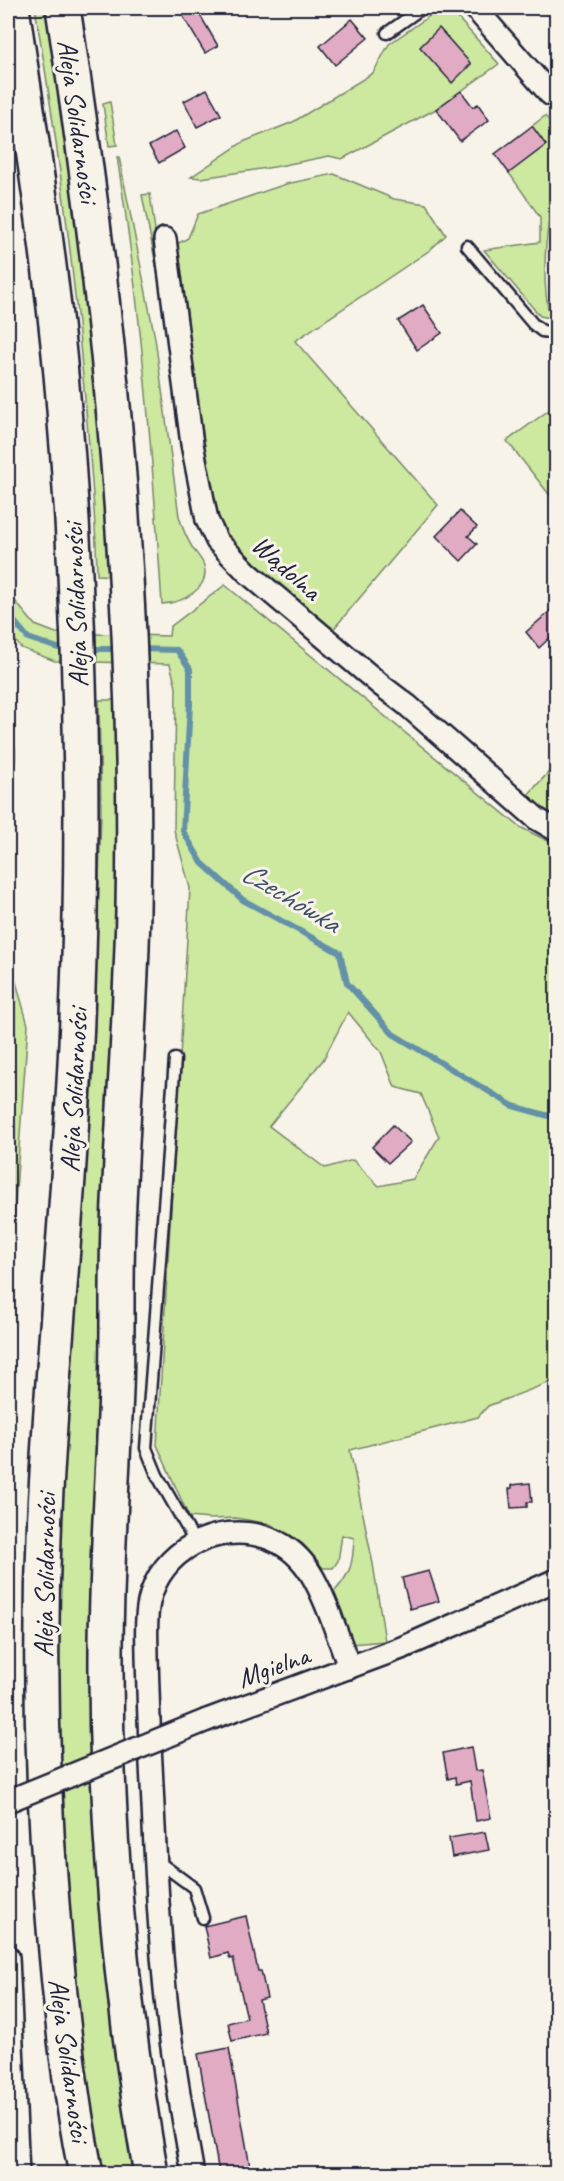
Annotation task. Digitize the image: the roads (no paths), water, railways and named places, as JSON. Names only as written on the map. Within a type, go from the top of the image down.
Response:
[{"type":"main road","name":"Aleja Solidarności","points":[[12,8],[46,239],[63,397],[74,552],[80,721],[81,821],[77,1020],[69,1174],[45,1500],[42,1670],[45,1815],[57,1970],[87,2174]]},
{"type":"main road","name":"Aleja Solidarności","points":[[63,8],[80,118],[106,340],[124,548],[132,730],[134,815],[131,988],[118,1223],[116,1391],[105,1652],[109,1809],[117,1910],[132,2047],[151,2174]]},
{"type":"street","points":[[475,8],[550,93]]},
{"type":"street","name":"Wądolna","points":[[165,239],[192,444],[207,520],[217,540],[248,573],[407,705],[537,819],[556,830]]},
{"type":"street","points":[[193,2174],[167,2010],[155,1860],[147,1622],[149,1601],[156,1582],[165,1568],[195,1542],[216,1534],[234,1532],[255,1534],[271,1539],[286,1547],[304,1562],[316,1580],[349,1668]]},
{"type":"street","name":"Mgielna","points":[[8,1801],[207,1720],[415,1642],[556,1580]]},
{"type":"street","points":[[8,1957],[18,2174]]},
{"type":"lane","points":[[387,33],[422,8]]},
{"type":"lane","points":[[467,246],[533,324],[542,331],[556,333]]},
{"type":"lane","points":[[175,1059],[146,1448],[157,1475],[195,1542]]},
{"type":"lane","points":[[155,1860],[194,1888],[203,1918]]},
{"type":"waterway","name":"Czechówka","points":[[8,614],[28,638],[58,648],[69,649]]},
{"type":"waterway","name":"Czechówka","points":[[88,649],[120,649]]},
{"type":"waterway","name":"Czechówka","points":[[139,649],[177,650],[190,669],[183,831],[202,863],[243,900],[340,953],[347,983],[393,1034],[513,1106],[556,1118]]}]
